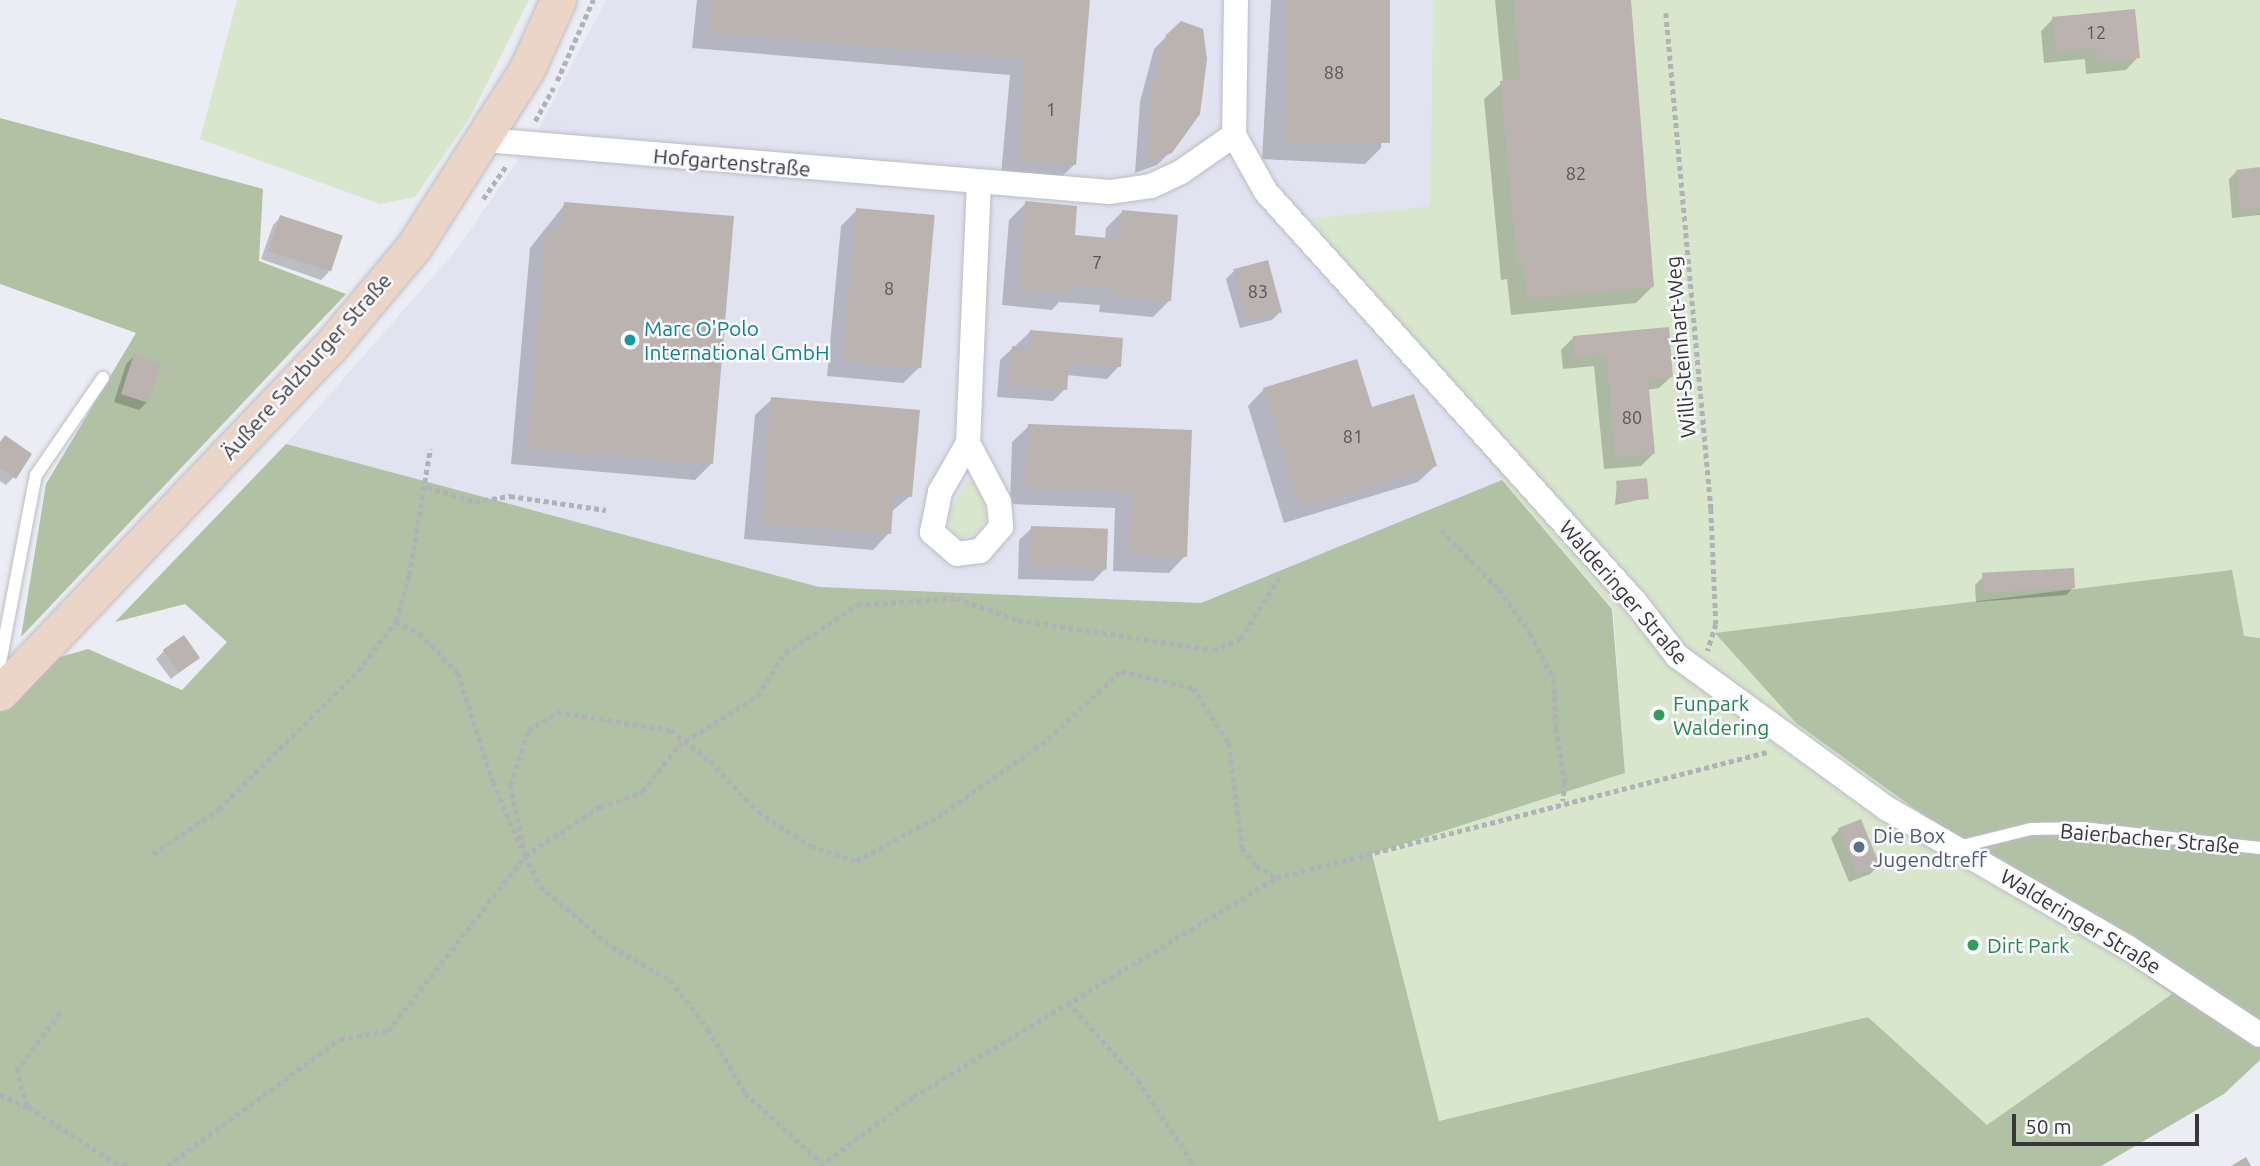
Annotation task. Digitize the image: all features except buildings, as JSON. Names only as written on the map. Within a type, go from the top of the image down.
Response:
[{"type":"main road","name":"Äußere Salzburger Straße","points":[[0,693],[329,348],[415,245],[485,140],[527,69],[558,0]]},
{"type":"street","points":[[1234,135],[1236,0]]},
{"type":"street","name":"Hofgartenstraße","points":[[485,140],[1110,192],[1151,186],[1181,172],[1234,135]]},
{"type":"street","name":"Walderinger Straße","points":[[1234,135],[1266,192],[1636,603],[1677,656],[1886,808],[1958,846],[2127,947],[2260,1035]]},
{"type":"street","points":[[968,443],[979,183]]},
{"type":"lane","points":[[0,663],[36,475],[103,378]]},
{"type":"lane","name":"Baierbacher Straße","points":[[1958,846],[2031,829],[2082,828],[2260,848]]},
{"type":"path","name":"Willi-Steinhart-Weg","points":[[1666,13],[1711,509],[1716,624],[1700,675]]},
{"type":"path","points":[[153,853],[219,809],[358,671],[396,621],[427,486],[430,449]]},
{"type":"path","points":[[427,486],[475,502],[510,495],[606,510]]},
{"type":"path","points":[[1441,530],[1499,589],[1530,633],[1554,680],[1556,729],[1565,782],[1563,801]]},
{"type":"path","points":[[167,1166],[340,1040],[388,1031],[525,856],[600,807],[642,792],[685,741],[757,696],[785,653],[857,605],[956,598],[1018,620],[1213,650],[1240,639],[1281,575]]},
{"type":"path","points":[[396,621],[419,633],[458,673],[493,782],[540,886],[612,947],[670,980],[708,1029],[745,1093],[822,1165],[913,1097],[1276,878],[1563,801],[1799,744]]},
{"type":"path","points":[[525,856],[510,785],[528,730],[557,712],[671,730],[710,761],[758,812],[811,846],[856,861],[944,813],[1038,747],[1079,713],[1121,671],[1193,688],[1229,743],[1242,848],[1256,866],[1276,878]]},
{"type":"path","points":[[1068,1002],[1138,1080],[1195,1166]]},
{"type":"path","points":[[27,1107],[16,1071],[62,1010]]},
{"type":"path","points":[[0,1095],[27,1107],[114,1162],[130,1166]]},
{"type":"shaded area","points":[[606,0],[1433,0],[1430,206],[1311,218],[1502,480],[1201,603],[819,587],[286,444],[457,249],[534,137]]},
{"type":"green space","points":[[237,0],[529,0],[469,119],[415,197],[380,204],[200,139]]},
{"type":"green space","points":[[1433,0],[2260,0],[2260,638],[2244,637],[2231,571],[1797,724],[2172,994],[1987,1125],[1868,1017],[1439,1121],[1372,854],[1625,773],[1613,609],[1502,480],[1311,218],[1430,206]]},
{"type":"green space","points":[[0,118],[263,189],[259,261],[346,294],[21,637],[46,484],[136,333],[0,284]]},
{"type":"green space","points":[[286,444],[819,587],[1201,603],[1502,480],[1612,609],[1625,773],[1372,854],[1439,1121],[1868,1017],[1987,1125],[2172,994],[1797,724],[1715,633],[2232,570],[2244,636],[2260,638],[2260,1060],[2224,1094],[2101,1166],[0,1166],[0,651],[15,670],[88,649],[182,690],[227,642],[185,604],[115,622]]},
{"type":"green space","points":[[968,481],[974,482],[982,495],[986,519],[975,534],[960,538],[952,532],[948,514]]},
{"type":"place","name":"Marc O'Polo International GmbH","points":[[630,340]]},
{"type":"place","name":"Funpark Waldering","points":[[1659,715]]},
{"type":"place","name":"Die Box Jugendtreff","points":[[1859,847]]},
{"type":"place","name":"Dirt Park","points":[[1973,945]]}]
